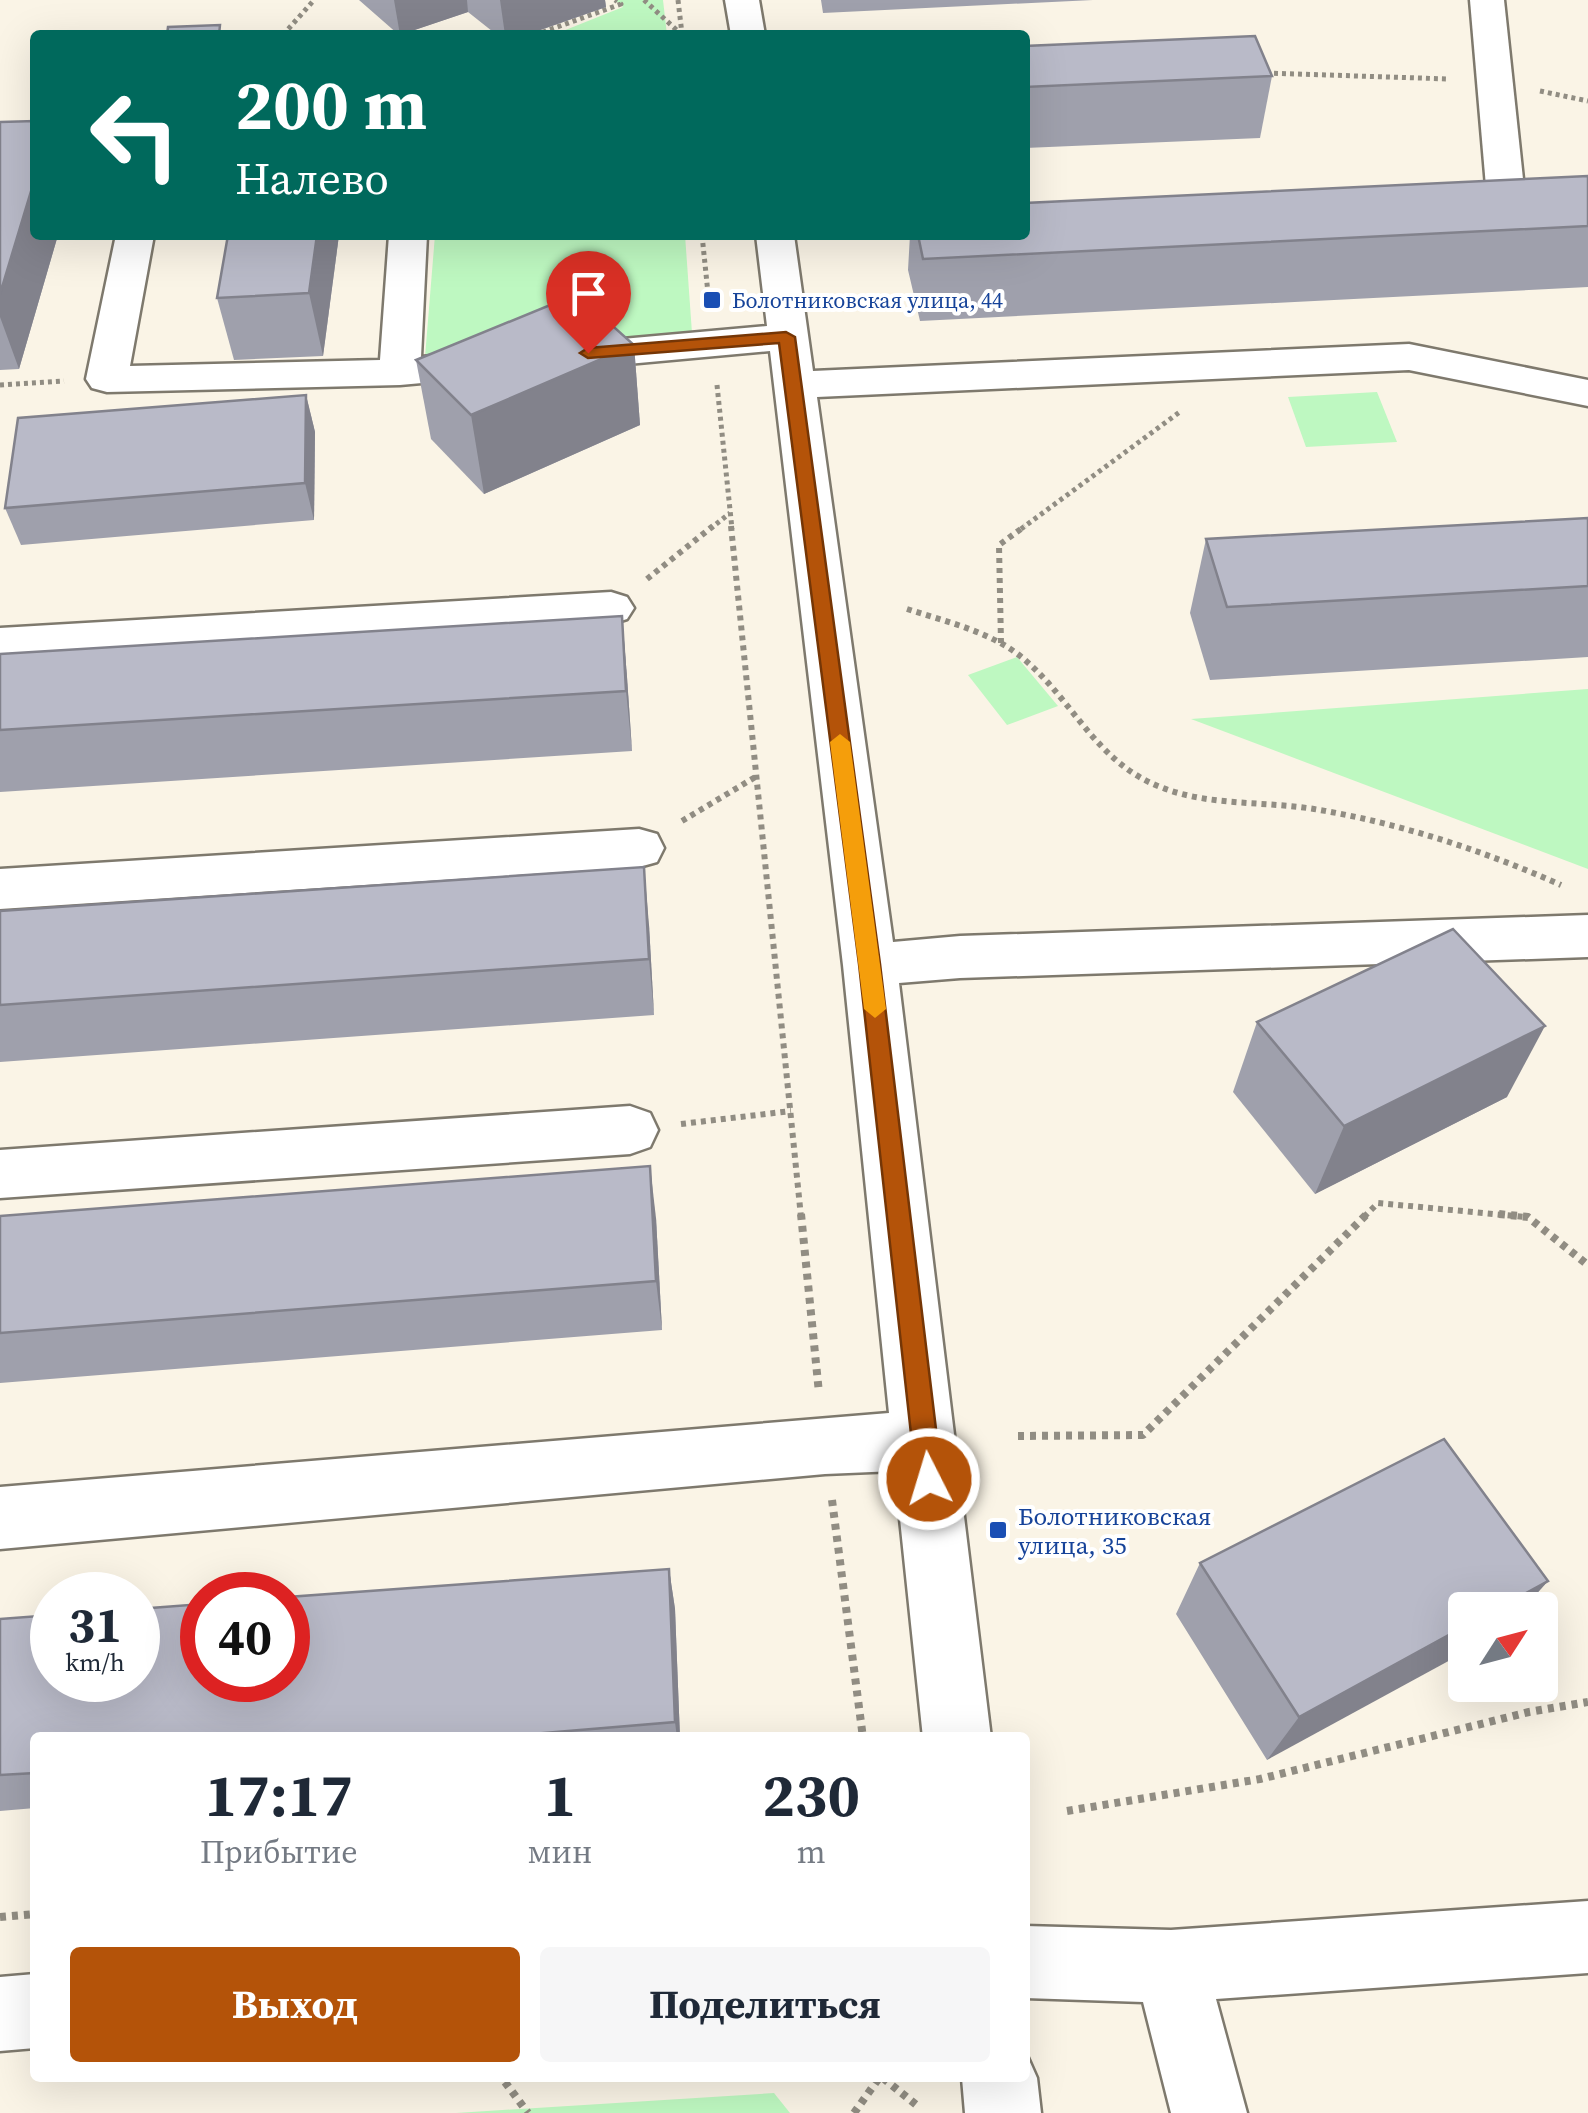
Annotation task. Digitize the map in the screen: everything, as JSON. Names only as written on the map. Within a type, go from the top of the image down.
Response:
[{"type":"street","points":[[742,0],[747,30]]},
{"type":"street","points":[[1468,198],[1523,197],[1497,81],[1487,0]]},
{"type":"street","points":[[134,240],[107,379],[400,372],[713,342],[789,361],[1241,364],[1409,357],[1588,393]]},
{"type":"street","points":[[400,372],[408,240]]},
{"type":"street","points":[[775,240],[870,964],[955,1732]]},
{"type":"street","points":[[0,644],[611,608]]},
{"type":"street","points":[[0,889],[639,848]]},
{"type":"street","points":[[870,964],[1579,913]]},
{"type":"street","points":[[0,1174],[630,1130]]},
{"type":"street","points":[[0,1518],[825,1444],[926,1441]]},
{"type":"street","points":[[1030,1962],[1171,1966],[1588,1936]]},
{"type":"street","points":[[1171,1966],[1209,2113]]},
{"type":"street","points":[[0,2014],[30,2011]]},
{"type":"street","points":[[999,2082],[1003,2113]]},
{"type":"path","points":[[287,30],[314,0]]},
{"type":"path","points":[[548,30],[620,4],[615,0]]},
{"type":"path","points":[[644,0],[677,30]]},
{"type":"path","points":[[678,0],[681,30]]},
{"type":"path","points":[[1264,73],[1497,81],[1588,101]]},
{"type":"path","points":[[703,240],[825,1444],[862,1732]]},
{"type":"path","points":[[1001,643],[999,545],[1241,364]]},
{"type":"path","points":[[0,385],[107,379]]},
{"type":"path","points":[[611,608],[730,512]]},
{"type":"path","points":[[906,609],[1001,643],[1036,669],[1070,718],[1118,768],[1166,790],[1322,810],[1455,845],[1579,913]]},
{"type":"path","points":[[639,848],[756,776]]},
{"type":"path","points":[[630,1130],[791,1111]]},
{"type":"path","points":[[1018,1436],[1143,1434],[1378,1204],[1528,1217],[1588,1265]]},
{"type":"path","points":[[1067,1811],[1260,1779],[1529,1712],[1588,1702]]},
{"type":"path","points":[[0,1917],[30,1914]]},
{"type":"path","points":[[504,2082],[528,2113]]},
{"type":"path","points":[[854,2113],[878,2082]]},
{"type":"path","points":[[886,2082],[919,2107]]},
{"type":"green space","points":[[615,0],[663,0],[666,30],[566,30],[623,7]]},
{"type":"green space","points":[[435,240],[685,240],[692,333],[425,357]]},
{"type":"green space","points":[[1377,392],[1397,442],[1306,447],[1288,397]]},
{"type":"green space","points":[[1017,657],[1058,706],[1007,725],[968,675]]},
{"type":"green space","points":[[1588,689],[1588,869],[1191,719]]},
{"type":"green space","points":[[774,2093],[790,2113],[456,2113]]},
{"type":"building","points":[[220,25],[220,30],[168,30]]},
{"type":"building","points":[[1255,36],[1272,76],[1030,87],[1030,46]]},
{"type":"building","points":[[30,121],[30,195],[0,294],[0,122]]},
{"type":"building","points":[[1588,176],[1588,226],[923,259],[919,240],[1030,240],[1030,203]]},
{"type":"building","points":[[227,240],[316,240],[309,293],[217,298]]},
{"type":"building","points":[[577,294],[634,345],[471,415],[416,360]]},
{"type":"building","points":[[306,395],[305,483],[5,508],[18,418]]},
{"type":"building","points":[[1588,518],[1588,586],[1227,607],[1206,539]]},
{"type":"building","points":[[622,616],[626,691],[0,730],[0,654]]},
{"type":"building","points":[[644,867],[649,959],[0,1005],[0,911]]},
{"type":"building","points":[[1453,929],[1545,1026],[1344,1126],[1257,1022]]},
{"type":"building","points":[[650,1166],[656,1281],[0,1333],[0,1216]]},
{"type":"building","points":[[1444,1439],[1548,1581],[1528,1592],[1448,1592],[1448,1635],[1299,1717],[1200,1563]]},
{"type":"building","points":[[669,1569],[675,1722],[556,1732],[30,1732],[30,1773],[0,1775],[0,1619],[30,1617],[30,1702],[160,1702],[160,1607],[180,1606],[180,1702],[310,1702],[310,1595]]},
{"type":"slow traffic","points":[[840,742],[875,1009]]},
{"type":"place","name":"Болотниковская улица, 44","points":[[712,300]]},
{"type":"place","name":"Болотниковская улица, 35","points":[[998,1530]]},
{"type":"route","points":[[588,353],[786,337],[870,964],[929,1479]]}]
